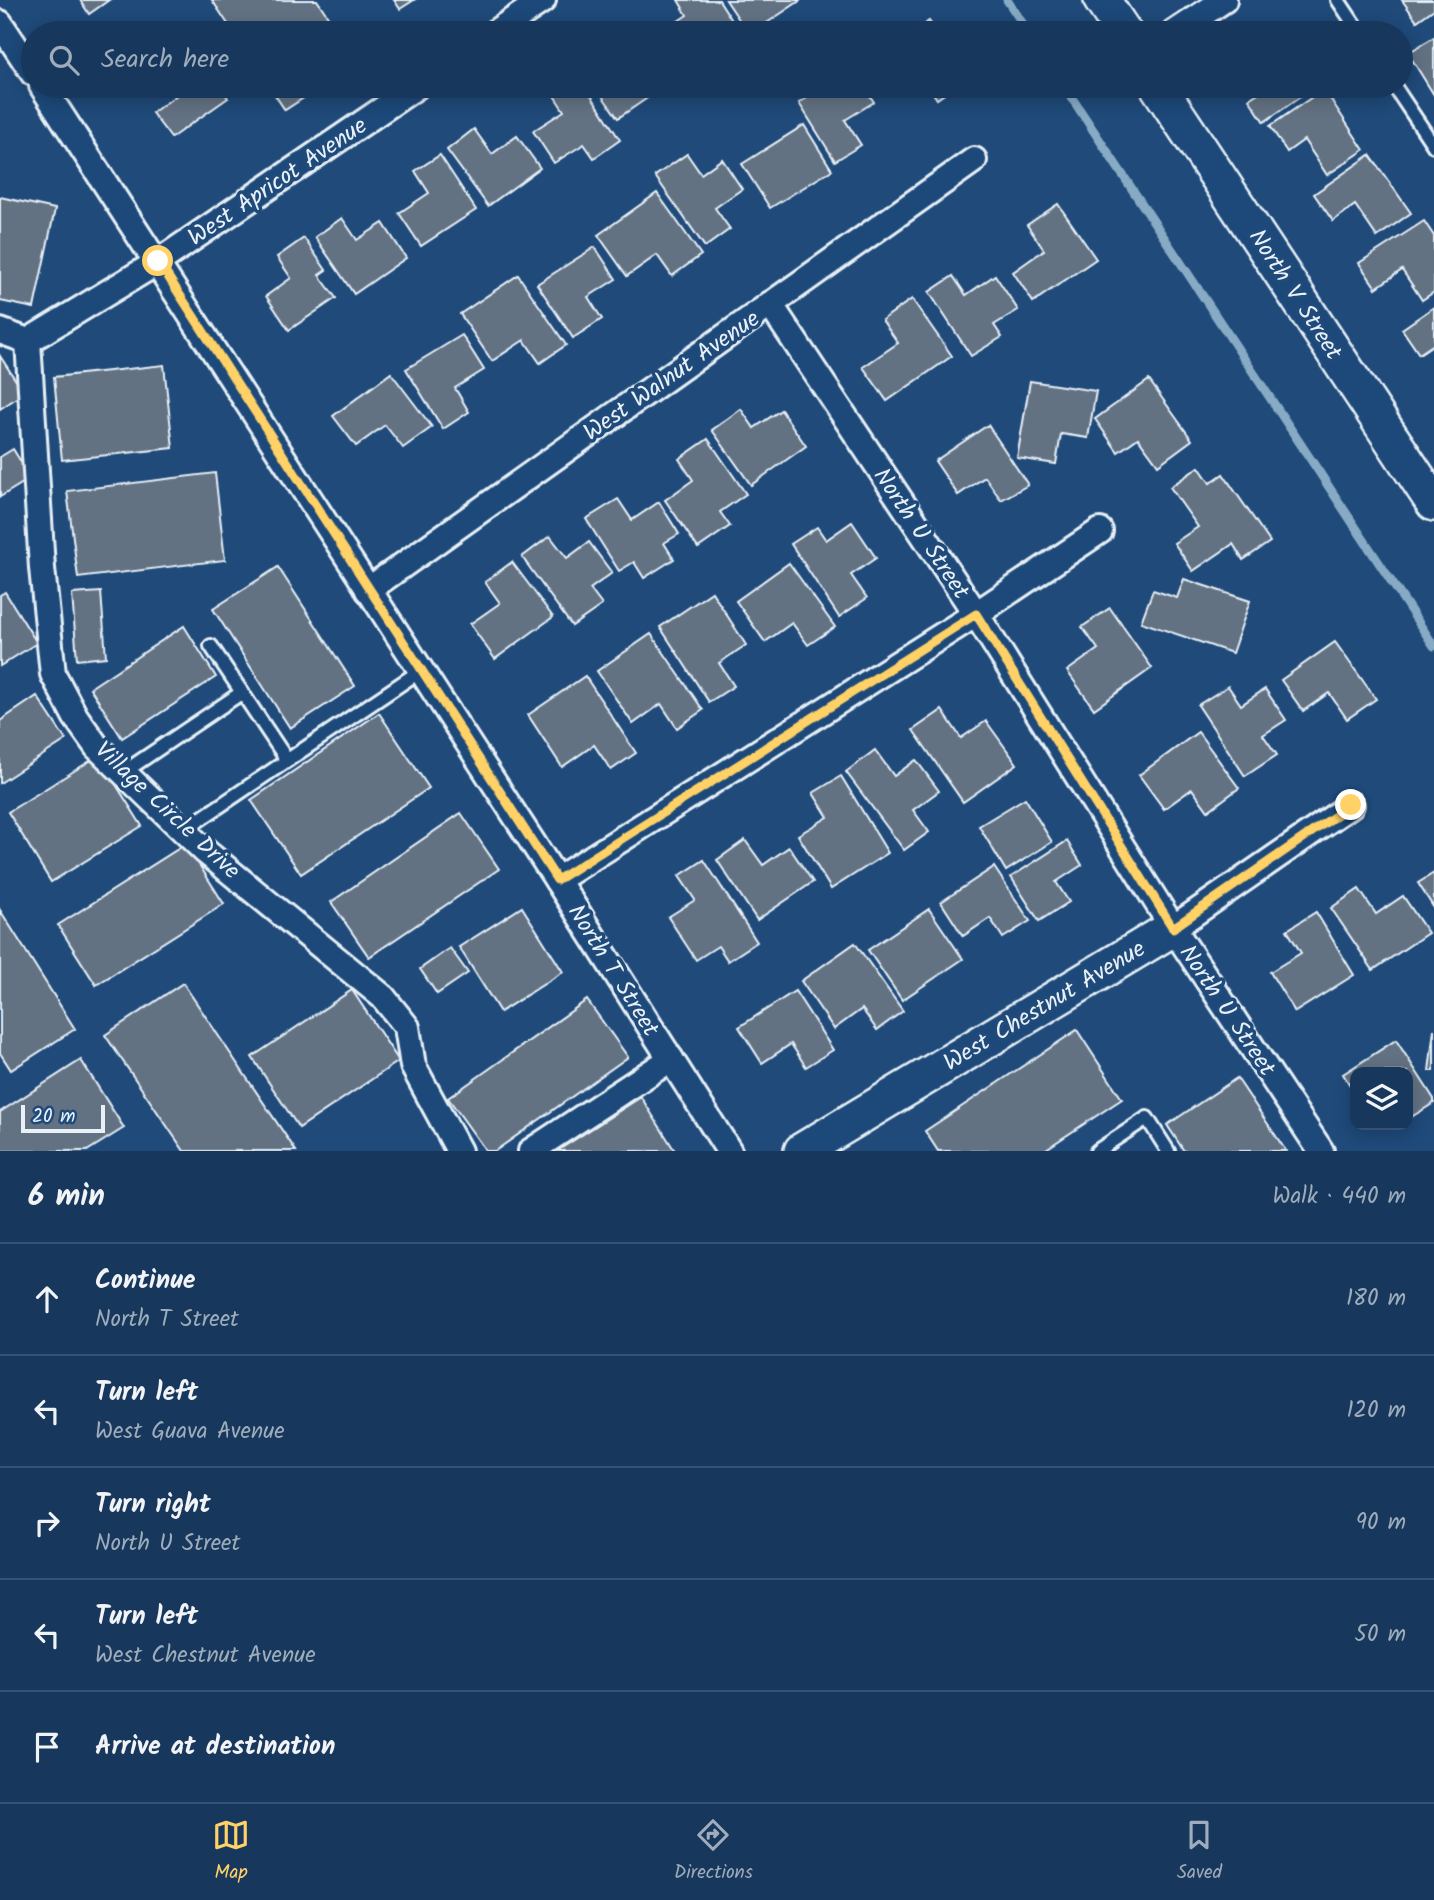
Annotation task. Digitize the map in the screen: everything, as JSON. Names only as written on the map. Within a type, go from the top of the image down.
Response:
[{"type":"street","points":[[512,21],[543,0]]},
{"type":"street","points":[[1102,0],[1116,21]]},
{"type":"street","points":[[1192,21],[1224,0]]},
{"type":"street","points":[[0,23],[21,55]]},
{"type":"street","name":"North T Street","points":[[50,98],[158,261],[729,1151]]},
{"type":"street","name":"West Apricot Avenue","points":[[28,341],[158,261],[399,98]]},
{"type":"street","name":"North V Street","points":[[1166,98],[1434,503]]},
{"type":"street","name":"West Walnut Avenue","points":[[368,590],[974,160]]},
{"type":"street","name":"North U Street","points":[[770,304],[976,614],[1173,928],[1321,1151]]},
{"type":"street","points":[[0,331],[28,341]]},
{"type":"street","name":"Village Circle Drive","points":[[28,341],[42,568],[53,674],[75,716],[97,747],[184,830],[383,997],[407,1027],[413,1066],[459,1151]]},
{"type":"street","points":[[557,880],[976,614],[1100,531]]},
{"type":"street","name":"West Chestnut Avenue","points":[[802,1151],[1173,928],[1351,805]]},
{"type":"street","points":[[531,1151],[671,1059]]},
{"type":"lane","points":[[1338,0],[1352,21]]},
{"type":"lane","points":[[1402,98],[1434,146]]},
{"type":"lane","points":[[211,646],[287,760]]},
{"type":"lane","points":[[184,830],[421,671]]},
{"type":"lane","points":[[124,772],[241,693]]},
{"type":"lane","points":[[1097,1151],[1147,1118],[1168,1151]]},
{"type":"building","points":[[80,0],[109,0],[89,14]]},
{"type":"building","points":[[212,0],[317,0],[331,21],[226,21]]},
{"type":"building","points":[[394,0],[414,0],[400,9]]},
{"type":"building","points":[[678,0],[719,0],[732,21],[678,21],[687,15]]},
{"type":"building","points":[[726,0],[801,0],[770,21],[740,21]]},
{"type":"building","points":[[1402,0],[1434,0],[1434,9],[1417,21]]},
{"type":"building","points":[[1434,37],[1434,95],[1413,61],[1413,50]]},
{"type":"building","points":[[173,98],[228,98],[171,138],[152,113]]},
{"type":"building","points":[[277,98],[304,98],[285,110]]},
{"type":"building","points":[[556,98],[593,98],[620,140],[594,158],[584,144],[554,163],[533,131],[564,111]]},
{"type":"building","points":[[604,98],[647,98],[618,118]]},
{"type":"building","points":[[807,98],[871,98],[874,102],[845,120],[861,145],[835,161],[799,103]]},
{"type":"building","points":[[1250,98],[1299,98],[1264,122]]},
{"type":"building","points":[[1311,98],[1330,98],[1364,150],[1327,175],[1304,140],[1287,152],[1270,126]]},
{"type":"building","points":[[804,125],[832,170],[770,208],[742,164]]},
{"type":"building","points":[[474,129],[492,154],[517,136],[540,168],[488,206],[447,150]]},
{"type":"building","points":[[687,154],[701,174],[722,159],[742,189],[715,208],[730,229],[705,247],[655,176]]},
{"type":"building","points":[[440,155],[476,210],[421,246],[399,213],[429,193],[415,171]]},
{"type":"building","points":[[1370,155],[1411,213],[1377,237],[1355,205],[1333,221],[1314,194]]},
{"type":"building","points":[[657,193],[701,255],[672,276],[657,255],[627,276],[598,235]]},
{"type":"building","points":[[0,197],[55,209],[34,308],[0,301]]},
{"type":"building","points":[[1058,204],[1096,259],[1033,302],[1013,272],[1044,250],[1027,225]]},
{"type":"building","points":[[342,218],[357,240],[383,223],[406,258],[354,294],[315,237]]},
{"type":"building","points":[[1424,221],[1434,236],[1434,292],[1422,300],[1402,270],[1376,288],[1359,263]]},
{"type":"building","points":[[304,238],[326,270],[319,275],[336,298],[289,330],[266,296],[291,278],[277,257]]},
{"type":"building","points":[[595,247],[616,279],[588,297],[602,319],[573,338],[537,284]]},
{"type":"building","points":[[518,275],[566,345],[540,363],[524,340],[492,361],[460,314]]},
{"type":"building","points":[[995,275],[1018,310],[994,325],[1002,337],[971,356],[929,292],[953,276],[966,295]]},
{"type":"building","points":[[912,299],[952,356],[887,401],[863,367],[898,343],[882,320]]},
{"type":"building","points":[[1434,307],[1434,344],[1419,354],[1402,329]]},
{"type":"building","points":[[462,335],[484,370],[455,388],[469,412],[443,429],[406,369]]},
{"type":"building","points":[[0,356],[24,393],[0,409]]},
{"type":"building","points":[[164,365],[173,448],[62,460],[54,377]]},
{"type":"building","points":[[391,373],[432,427],[403,448],[385,425],[356,446],[333,416]]},
{"type":"building","points":[[1149,380],[1192,440],[1158,465],[1138,438],[1118,452],[1095,419]]},
{"type":"building","points":[[1030,381],[1096,391],[1088,438],[1061,434],[1056,464],[1017,458]]},
{"type":"building","points":[[741,409],[754,428],[781,410],[806,446],[751,485],[712,430]]},
{"type":"building","points":[[988,425],[1028,485],[1001,500],[985,477],[958,495],[935,461]]},
{"type":"building","points":[[708,439],[746,494],[720,512],[730,526],[698,548],[665,500],[693,480],[679,459]]},
{"type":"building","points":[[13,449],[31,478],[0,497],[0,457]]},
{"type":"building","points":[[1199,467],[1210,483],[1223,474],[1270,542],[1243,560],[1233,544],[1193,571],[1174,543],[1198,527],[1170,487]]},
{"type":"building","points":[[215,473],[225,560],[78,578],[67,491]]},
{"type":"building","points":[[618,499],[632,520],[659,502],[679,534],[664,543],[674,559],[644,578],[634,562],[619,571],[586,519]]},
{"type":"building","points":[[852,522],[876,558],[851,575],[867,598],[839,617],[791,544],[817,527],[826,540]]},
{"type":"building","points":[[550,536],[567,558],[589,542],[612,573],[590,589],[602,605],[572,626],[522,557]]},
{"type":"building","points":[[512,562],[553,617],[495,659],[470,624],[500,603],[485,582]]},
{"type":"building","points":[[789,563],[835,627],[808,645],[792,623],[765,642],[736,601]]},
{"type":"building","points":[[278,567],[355,686],[290,728],[213,609]]},
{"type":"building","points":[[1184,579],[1250,601],[1232,653],[1141,622],[1153,590],[1177,598]]},
{"type":"building","points":[[5,592],[37,643],[0,666],[0,595]]},
{"type":"building","points":[[101,592],[106,657],[77,660],[72,594]]},
{"type":"building","points":[[712,592],[746,645],[719,663],[734,686],[709,702],[660,627]]},
{"type":"building","points":[[1110,608],[1152,668],[1094,709],[1067,671],[1098,649],[1082,627]]},
{"type":"building","points":[[184,626],[216,677],[122,738],[90,688]]},
{"type":"building","points":[[651,634],[703,710],[677,728],[661,704],[633,724],[597,671]]},
{"type":"building","points":[[1335,642],[1376,699],[1347,719],[1329,693],[1303,711],[1281,680]]},
{"type":"building","points":[[585,676],[636,753],[611,770],[594,745],[562,767],[528,715]]},
{"type":"building","points":[[1228,686],[1241,705],[1265,689],[1286,720],[1263,735],[1277,755],[1245,776],[1198,705]]},
{"type":"building","points":[[37,696],[66,740],[0,783],[0,721]]},
{"type":"building","points":[[942,710],[961,738],[986,721],[1017,764],[963,802],[913,730]]},
{"type":"building","points":[[379,713],[429,788],[301,874],[251,800]]},
{"type":"building","points":[[1198,732],[1239,788],[1208,811],[1192,789],[1164,809],[1139,775]]},
{"type":"building","points":[[875,750],[894,776],[916,760],[939,791],[913,810],[929,832],[904,850],[846,772]]},
{"type":"building","points":[[98,756],[142,826],[51,882],[8,812]]},
{"type":"building","points":[[841,776],[888,853],[831,889],[798,835],[828,817],[813,793]]},
{"type":"building","points":[[1025,798],[1052,842],[1006,871],[979,826]]},
{"type":"building","points":[[461,813],[499,869],[369,957],[331,902]]},
{"type":"building","points":[[745,840],[763,865],[789,847],[813,882],[757,920],[717,860]]},
{"type":"building","points":[[1067,841],[1082,865],[1056,882],[1069,902],[1039,921],[1011,877]]},
{"type":"building","points":[[186,844],[224,904],[96,985],[58,925]]},
{"type":"building","points":[[704,860],[757,942],[728,961],[718,946],[696,960],[668,917],[695,900],[679,876]]},
{"type":"building","points":[[994,867],[1030,921],[1003,938],[990,918],[963,936],[941,902]]},
{"type":"building","points":[[1434,873],[1434,908],[1418,883]]},
{"type":"building","points":[[1359,889],[1376,914],[1403,896],[1428,933],[1373,970],[1331,908]]},
{"type":"building","points":[[522,907],[563,972],[500,1012],[459,947]]},
{"type":"building","points":[[929,909],[963,959],[902,1000],[868,950]]},
{"type":"building","points":[[0,910],[75,1029],[11,1070],[0,1053]]},
{"type":"building","points":[[1316,912],[1354,975],[1295,1012],[1270,972],[1301,953],[1287,930]]},
{"type":"building","points":[[855,943],[903,1011],[877,1030],[862,1009],[834,1029],[801,981]]},
{"type":"building","points":[[450,948],[468,973],[437,994],[420,969]]},
{"type":"building","points":[[183,983],[296,1151],[184,1151],[105,1035]]},
{"type":"building","points":[[352,990],[399,1061],[299,1128],[252,1057]]},
{"type":"building","points":[[795,991],[833,1050],[806,1067],[791,1044],[762,1063],[739,1027]]},
{"type":"building","points":[[587,1000],[628,1057],[495,1151],[486,1151],[448,1098]]},
{"type":"building","points":[[1434,1029],[1434,1071],[1429,1071]]},
{"type":"building","points":[[1077,1030],[1122,1099],[1043,1151],[938,1151],[925,1131]]},
{"type":"building","points":[[1396,1040],[1434,1099],[1434,1103],[1413,1116],[1413,1067],[1354,1067]]},
{"type":"building","points":[[81,1060],[124,1128],[87,1151],[0,1151],[0,1112]]},
{"type":"building","points":[[1350,1070],[1350,1085],[1343,1074]]},
{"type":"building","points":[[1237,1078],[1286,1151],[1184,1151],[1167,1125]]},
{"type":"building","points":[[641,1097],[675,1151],[557,1151]]},
{"type":"waterway","points":[[1007,0],[1021,21]]},
{"type":"waterway","points":[[1072,98],[1434,646]]},
{"type":"route","points":[[158,261],[557,880],[976,614],[1173,928],[1351,805]]}]
